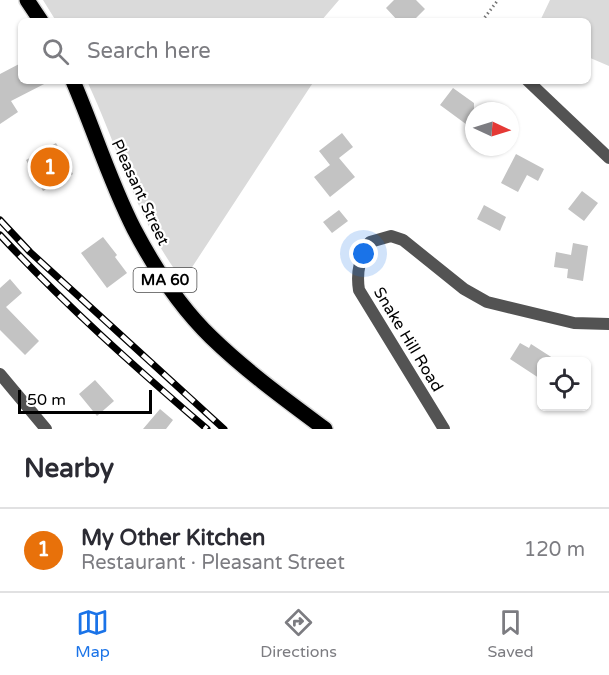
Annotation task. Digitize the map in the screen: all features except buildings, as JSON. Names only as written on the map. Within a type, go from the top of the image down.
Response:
[{"type":"main road","points":[[27,0],[39,18]]},
{"type":"main road","name":"Pleasant Street","points":[[74,84],[133,227],[174,292],[197,321],[224,349],[261,381],[325,429]]},
{"type":"street","points":[[531,84],[609,158]]},
{"type":"street","name":"Snake Hill Road","points":[[444,429],[359,290],[357,270],[370,242],[391,236],[403,240],[464,289],[487,302],[574,323],[609,324]]},
{"type":"street","points":[[0,374],[46,429]]},
{"type":"path","points":[[484,18],[498,0]]},
{"type":"shaded area","points":[[43,0],[339,0],[324,18],[54,18]]},
{"type":"shaded area","points":[[550,0],[609,0],[609,66],[591,58],[591,18],[541,18]]},
{"type":"shaded area","points":[[88,84],[312,84],[183,281],[152,233],[129,184]]},
{"type":"railway","points":[[0,220],[30,252],[224,429]]},
{"type":"railway","points":[[0,235],[101,335],[207,429]]},
{"type":"place","name":"My Other Kitchen","points":[[50,167]]}]
